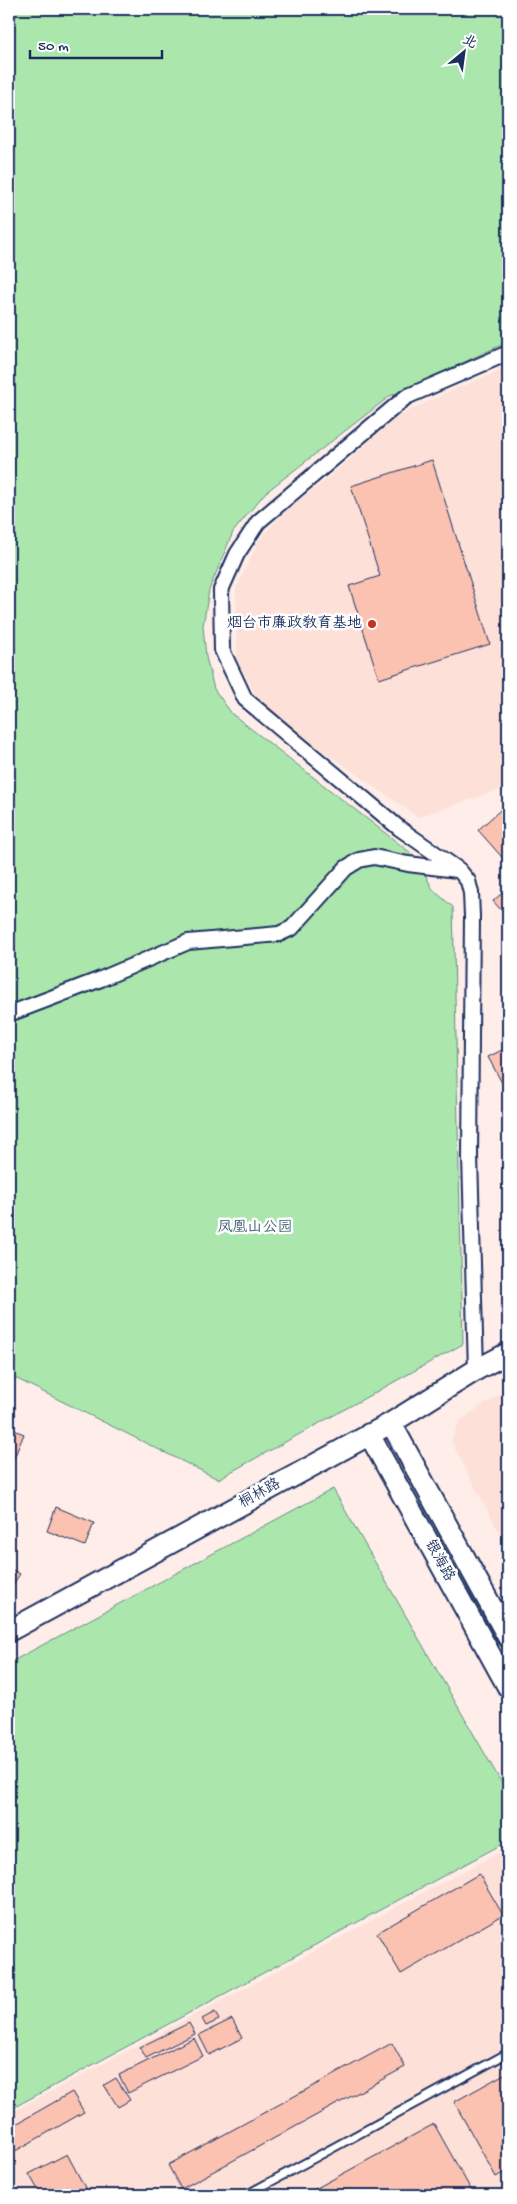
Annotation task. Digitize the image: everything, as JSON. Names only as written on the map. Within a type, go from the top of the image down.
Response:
[{"type":"street","points":[[476,1370],[470,1156],[472,893],[468,882],[459,870],[399,828],[245,699],[222,650],[221,590],[237,554],[258,522],[406,397],[508,353]]},
{"type":"street","points":[[9,1014],[101,979],[188,942],[279,934],[292,928],[346,868],[359,860],[374,857],[408,864],[459,870]]},
{"type":"street","name":"桐林路","points":[[9,1631],[391,1423],[476,1370],[508,1353]]},
{"type":"street","name":"银海路","points":[[391,1423],[508,1637]]},
{"type":"street","name":"银海路","points":[[369,1434],[508,1687]]},
{"type":"lane","points":[[246,2195],[508,2053]]},
{"type":"shaded area","name":"烟台市廉政教育基地","points":[[508,368],[508,787],[418,817],[285,724],[255,693],[237,660],[236,589],[259,540],[285,511],[327,479],[398,416],[448,392]]},
{"type":"shaded area","points":[[508,1390],[508,1549],[451,1441],[459,1422]]},
{"type":"shaded area","points":[[498,1853],[508,1871],[508,2195],[21,2195],[9,2174],[9,2114]]},
{"type":"green space","name":"凤凰山公园","points":[[9,9],[508,9],[508,342],[390,396],[265,493],[233,532],[209,590],[203,626],[206,657],[214,689],[232,714],[416,857],[433,890],[453,907],[463,1344],[218,1479],[9,1375]]},
{"type":"green space","points":[[333,1489],[508,1794],[508,1841],[9,2110],[9,1663]]},
{"type":"building","points":[[432,460],[490,644],[379,679],[349,586],[380,576],[351,486]]},
{"type":"building","points":[[508,803],[508,864],[478,830]]},
{"type":"building","points":[[508,888],[508,918],[493,901]]},
{"type":"building","points":[[508,1047],[508,1094],[488,1057]]},
{"type":"building","points":[[9,1428],[24,1434],[14,1458],[9,1455]]},
{"type":"building","points":[[56,1507],[94,1523],[85,1546],[47,1531]]},
{"type":"building","points":[[9,1568],[20,1574],[9,1590]]},
{"type":"building","points":[[479,1874],[503,1915],[401,1974],[377,1933]]},
{"type":"building","points":[[215,2012],[219,2020],[206,2026],[202,2019]]},
{"type":"building","points":[[232,2019],[242,2038],[209,2055],[199,2035]]},
{"type":"building","points":[[189,2023],[195,2034],[146,2058],[140,2047]]},
{"type":"building","points":[[194,2038],[203,2056],[128,2093],[119,2075]]},
{"type":"building","points":[[392,2043],[405,2067],[181,2189],[168,2165]]},
{"type":"building","points":[[508,2072],[508,2170],[496,2177],[454,2102]]},
{"type":"building","points":[[116,2078],[130,2100],[118,2107],[104,2085]]},
{"type":"building","points":[[72,2092],[84,2112],[10,2154],[9,2128]]},
{"type":"building","points":[[434,2124],[474,2195],[304,2195]]},
{"type":"building","points":[[67,2154],[89,2195],[41,2195],[29,2174]]},
{"type":"place","name":"烟台市廉政教育基地","points":[[372,624]]}]
